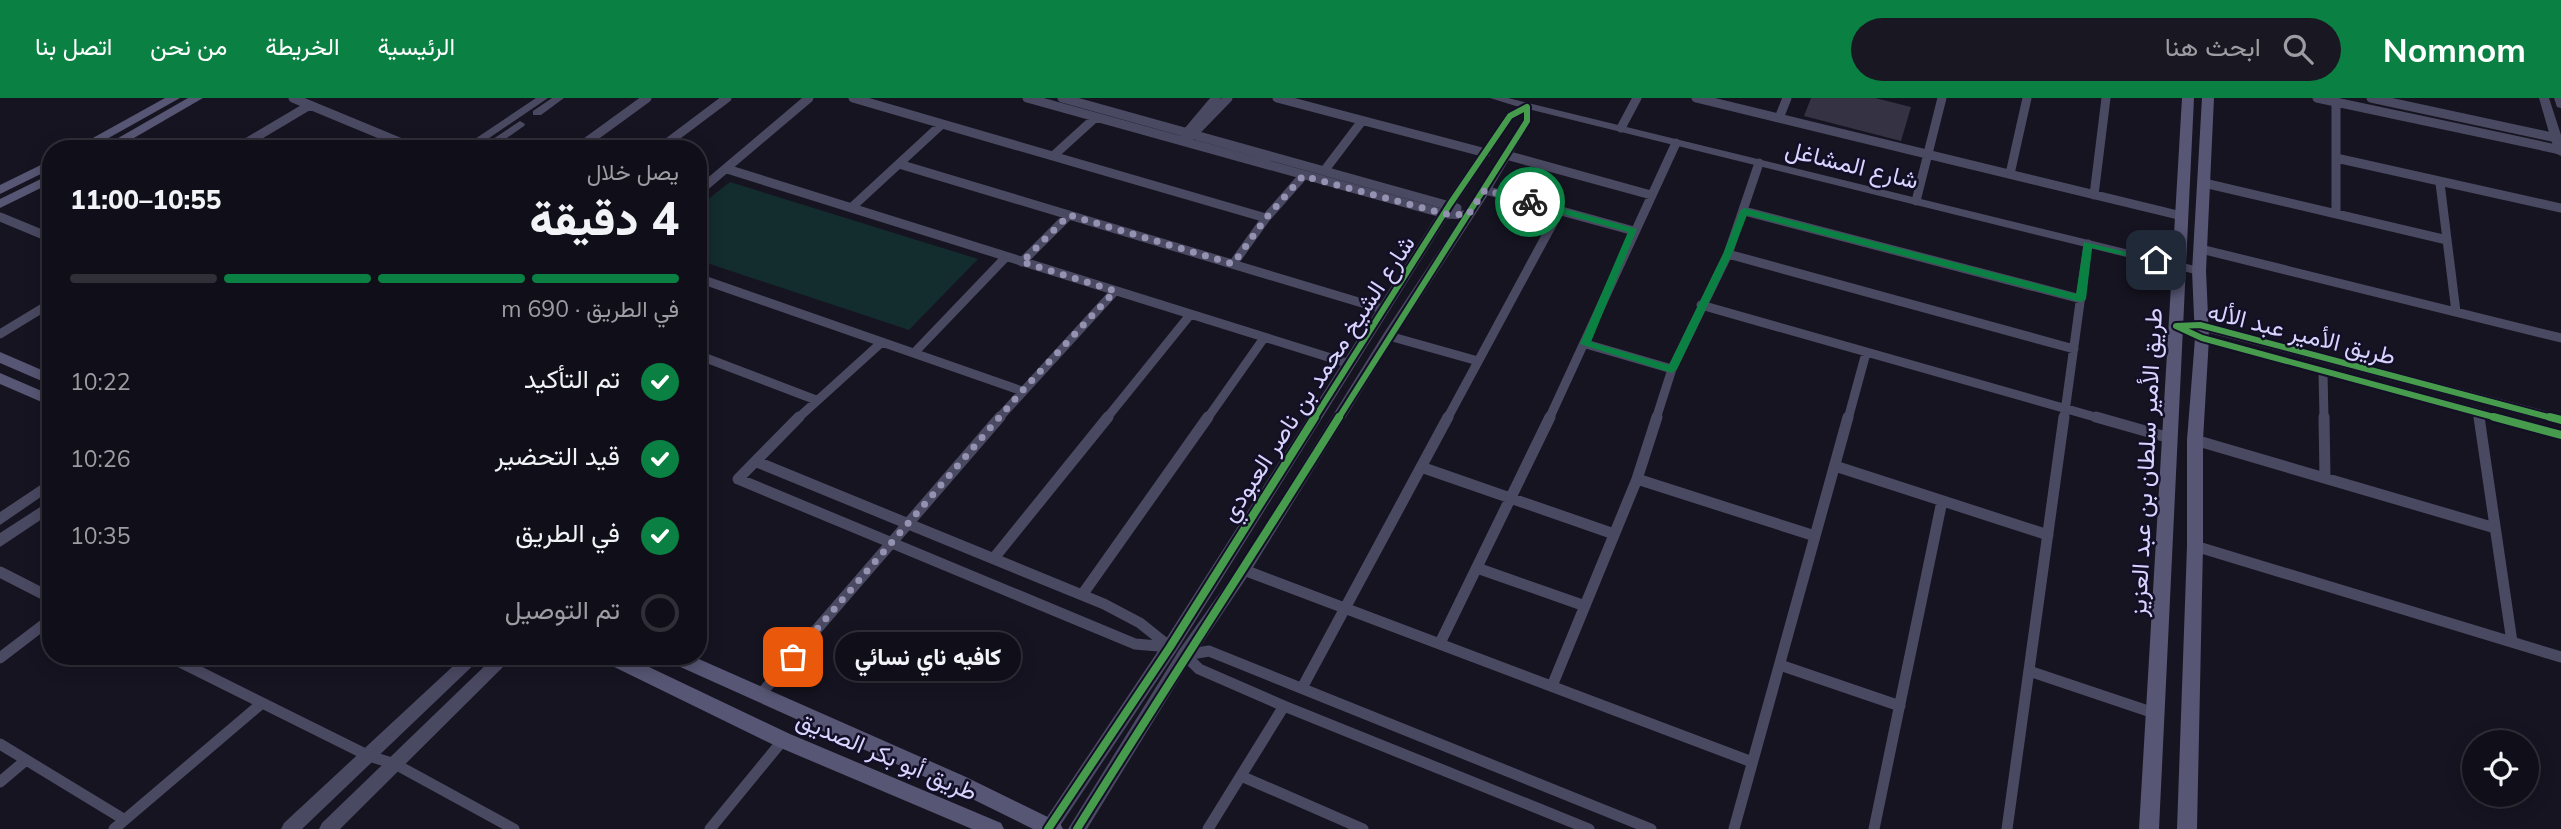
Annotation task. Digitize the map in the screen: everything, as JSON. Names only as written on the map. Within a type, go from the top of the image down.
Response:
[{"type":"main road","points":[[96,140],[174,98]]},
{"type":"main road","points":[[121,140],[197,98]]},
{"type":"main road","name":"طريق الأمير سلطان بن عبد العزيز","points":[[2149,829],[2188,98]]},
{"type":"main road","name":"طريق الأمير سلطان بن عبد العزيز","points":[[2187,829],[2195,546],[2195,440],[2201,332],[2199,271],[2208,98]]},
{"type":"main road","points":[[0,190],[42,169]]},
{"type":"main road","points":[[0,204],[42,182]]},
{"type":"main road","points":[[0,357],[42,376]]},
{"type":"main road","points":[[0,378],[42,397]]},
{"type":"main road","name":"طريق أبو بكر الصديق","points":[[627,665],[783,740],[994,829]]},
{"type":"main road","name":"طريق أبو بكر الصديق","points":[[693,665],[958,783],[1050,828]]},
{"type":"street","points":[[293,98],[394,140]]},
{"type":"street","points":[[479,140],[543,98]]},
{"type":"street","points":[[496,140],[559,98]]},
{"type":"street","points":[[589,140],[647,98]]},
{"type":"street","points":[[671,140],[727,98]]},
{"type":"street","points":[[707,185],[809,98]]},
{"type":"street","points":[[853,98],[1266,218]]},
{"type":"street","points":[[1027,98],[1096,117],[1188,136],[1303,176],[1448,209]]},
{"type":"street","points":[[1062,98],[1188,136],[1324,171],[1468,215]]},
{"type":"street","points":[[1188,136],[1216,98]]},
{"type":"street","points":[[1188,136],[1228,98]]},
{"type":"street","points":[[1277,98],[1486,153]]},
{"type":"street","name":"شارع المشاغل","points":[[1496,98],[2199,271]]},
{"type":"street","points":[[1621,128],[1637,98]]},
{"type":"street","points":[[1696,98],[2182,216]]},
{"type":"street","points":[[1779,118],[1787,98]]},
{"type":"street","points":[[1916,201],[1942,98]]},
{"type":"street","points":[[2010,174],[2027,98]]},
{"type":"street","points":[[2094,195],[2106,98]]},
{"type":"street","points":[[2317,98],[2560,146]]},
{"type":"street","points":[[2371,98],[2560,146]]},
{"type":"street","points":[[2544,98],[2560,146]]},
{"type":"street","points":[[2558,98],[2561,105]]},
{"type":"street","points":[[2336,102],[2336,214]]},
{"type":"street","points":[[251,140],[310,105]]},
{"type":"street","name":"شارع الشيخ محمد بن ناصر العبودي","points":[[1050,828],[1170,647],[1347,363],[1448,209],[1510,116],[1527,107],[1527,121],[1485,190],[1389,336],[1244,569],[1185,654],[1077,829]]},
{"type":"street","points":[[1053,156],[1096,117]]},
{"type":"street","points":[[1324,171],[1362,121]]},
{"type":"street","points":[[851,208],[942,124]]},
{"type":"street","points":[[1440,643],[1586,344],[1634,231],[1676,143]]},
{"type":"street","points":[[1506,155],[1651,195]]},
{"type":"street","points":[[2336,158],[2561,208]]},
{"type":"street","points":[[1552,686],[1637,479],[1672,369],[1727,254],[1759,163]]},
{"type":"street","points":[[899,164],[1382,309]]},
{"type":"street","points":[[727,169],[1347,363]]},
{"type":"street","points":[[1233,264],[1266,218],[1303,176]]},
{"type":"street","points":[[2204,183],[2447,240]]},
{"type":"street","points":[[2440,183],[2456,312]]},
{"type":"street","points":[[1485,190],[1634,231]]},
{"type":"street","points":[[1302,688],[1560,210]]},
{"type":"street","points":[[1744,211],[2081,299]]},
{"type":"street","points":[[1022,262],[1069,215]]},
{"type":"street","points":[[0,217],[42,234]]},
{"type":"street","points":[[2007,829],[2088,244]]},
{"type":"street","points":[[2201,249],[2561,338]]},
{"type":"street","points":[[1727,254],[2074,349]]},
{"type":"street","points":[[915,353],[1006,257]]},
{"type":"street","points":[[707,281],[1022,391]]},
{"type":"street","points":[[760,695],[1022,391],[1115,291]]},
{"type":"street","points":[[1701,305],[2170,438]]},
{"type":"street","points":[[0,334],[42,308]]},
{"type":"street","points":[[994,558],[1190,315]]},
{"type":"street","name":"طريق الأمير عبد الأله","points":[[2176,326],[2561,420]]},
{"type":"street","name":"طريق الأمير عبد الأله","points":[[2201,332],[2323,372],[2561,435]]},
{"type":"street","points":[[1389,336],[1478,361]]},
{"type":"street","points":[[1082,595],[1264,338]]},
{"type":"street","points":[[882,342],[816,400],[738,479],[1135,644],[1170,647]]},
{"type":"street","points":[[1586,344],[1672,369]]},
{"type":"street","points":[[1734,829],[1866,353]]},
{"type":"street","points":[[707,358],[816,400]]},
{"type":"street","points":[[2323,372],[2325,478]]},
{"type":"street","points":[[2478,413],[2512,642]]},
{"type":"street","points":[[2195,440],[2495,528]]},
{"type":"street","points":[[757,462],[910,522],[1082,595],[1154,631],[1170,647]]},
{"type":"street","points":[[1835,466],[2048,535]]},
{"type":"street","points":[[1421,467],[1614,534]]},
{"type":"street","points":[[1637,479],[1815,536]]},
{"type":"street","points":[[0,519],[42,489]]},
{"type":"street","points":[[1874,829],[1942,501]]},
{"type":"street","points":[[0,541],[42,511]]},
{"type":"street","points":[[2195,546],[2561,657]]},
{"type":"street","points":[[1477,568],[1585,606]]},
{"type":"street","points":[[1244,569],[1752,762]]},
{"type":"street","points":[[0,572],[42,593]]},
{"type":"street","points":[[0,658],[42,626]]},
{"type":"street","points":[[1185,654],[1209,650],[1651,829]]},
{"type":"street","points":[[1185,654],[1199,669],[1284,706],[1589,829]]},
{"type":"street","points":[[187,665],[369,756],[395,764],[513,829]]},
{"type":"street","points":[[290,829],[465,665]]},
{"type":"street","points":[[328,829],[497,665]]},
{"type":"street","points":[[1780,665],[1900,706]]},
{"type":"street","points":[[2029,671],[2154,713]]},
{"type":"street","points":[[0,744],[120,824],[261,703]]},
{"type":"street","points":[[1208,829],[1284,706]]},
{"type":"street","points":[[710,829],[783,740]]},
{"type":"street","points":[[0,782],[26,760]]},
{"type":"street","points":[[1241,776],[1363,829]]},
{"type":"green space","points":[[730,182],[978,259],[909,330],[707,263],[707,200]]},
{"type":"building","points":[[1811,98],[1875,98],[1911,107],[1901,141],[1804,116]]},
{"type":"cycle path","points":[[1048,829],[1170,647],[1450,204],[1510,116],[1527,107],[1527,121],[1485,190],[1389,336],[1244,570],[1185,655],[1077,829]]},
{"type":"cycle path","points":[[2561,420],[2200,325],[2176,326],[2202,338],[2561,435]]},
{"type":"way so far","points":[[793,657],[1022,391],[1115,291],[1022,262],[1069,215],[1233,264],[1266,218],[1303,176],[1446,214],[1468,215],[1485,190],[1530,202]]},
{"type":"place","name":"كافيه ناي نسائي","points":[[793,657]]},
{"type":"route","points":[[1530,202],[1634,231],[1586,344],[1672,369],[1727,254],[1744,211],[2081,299],[2088,244],[2156,260]]}]
